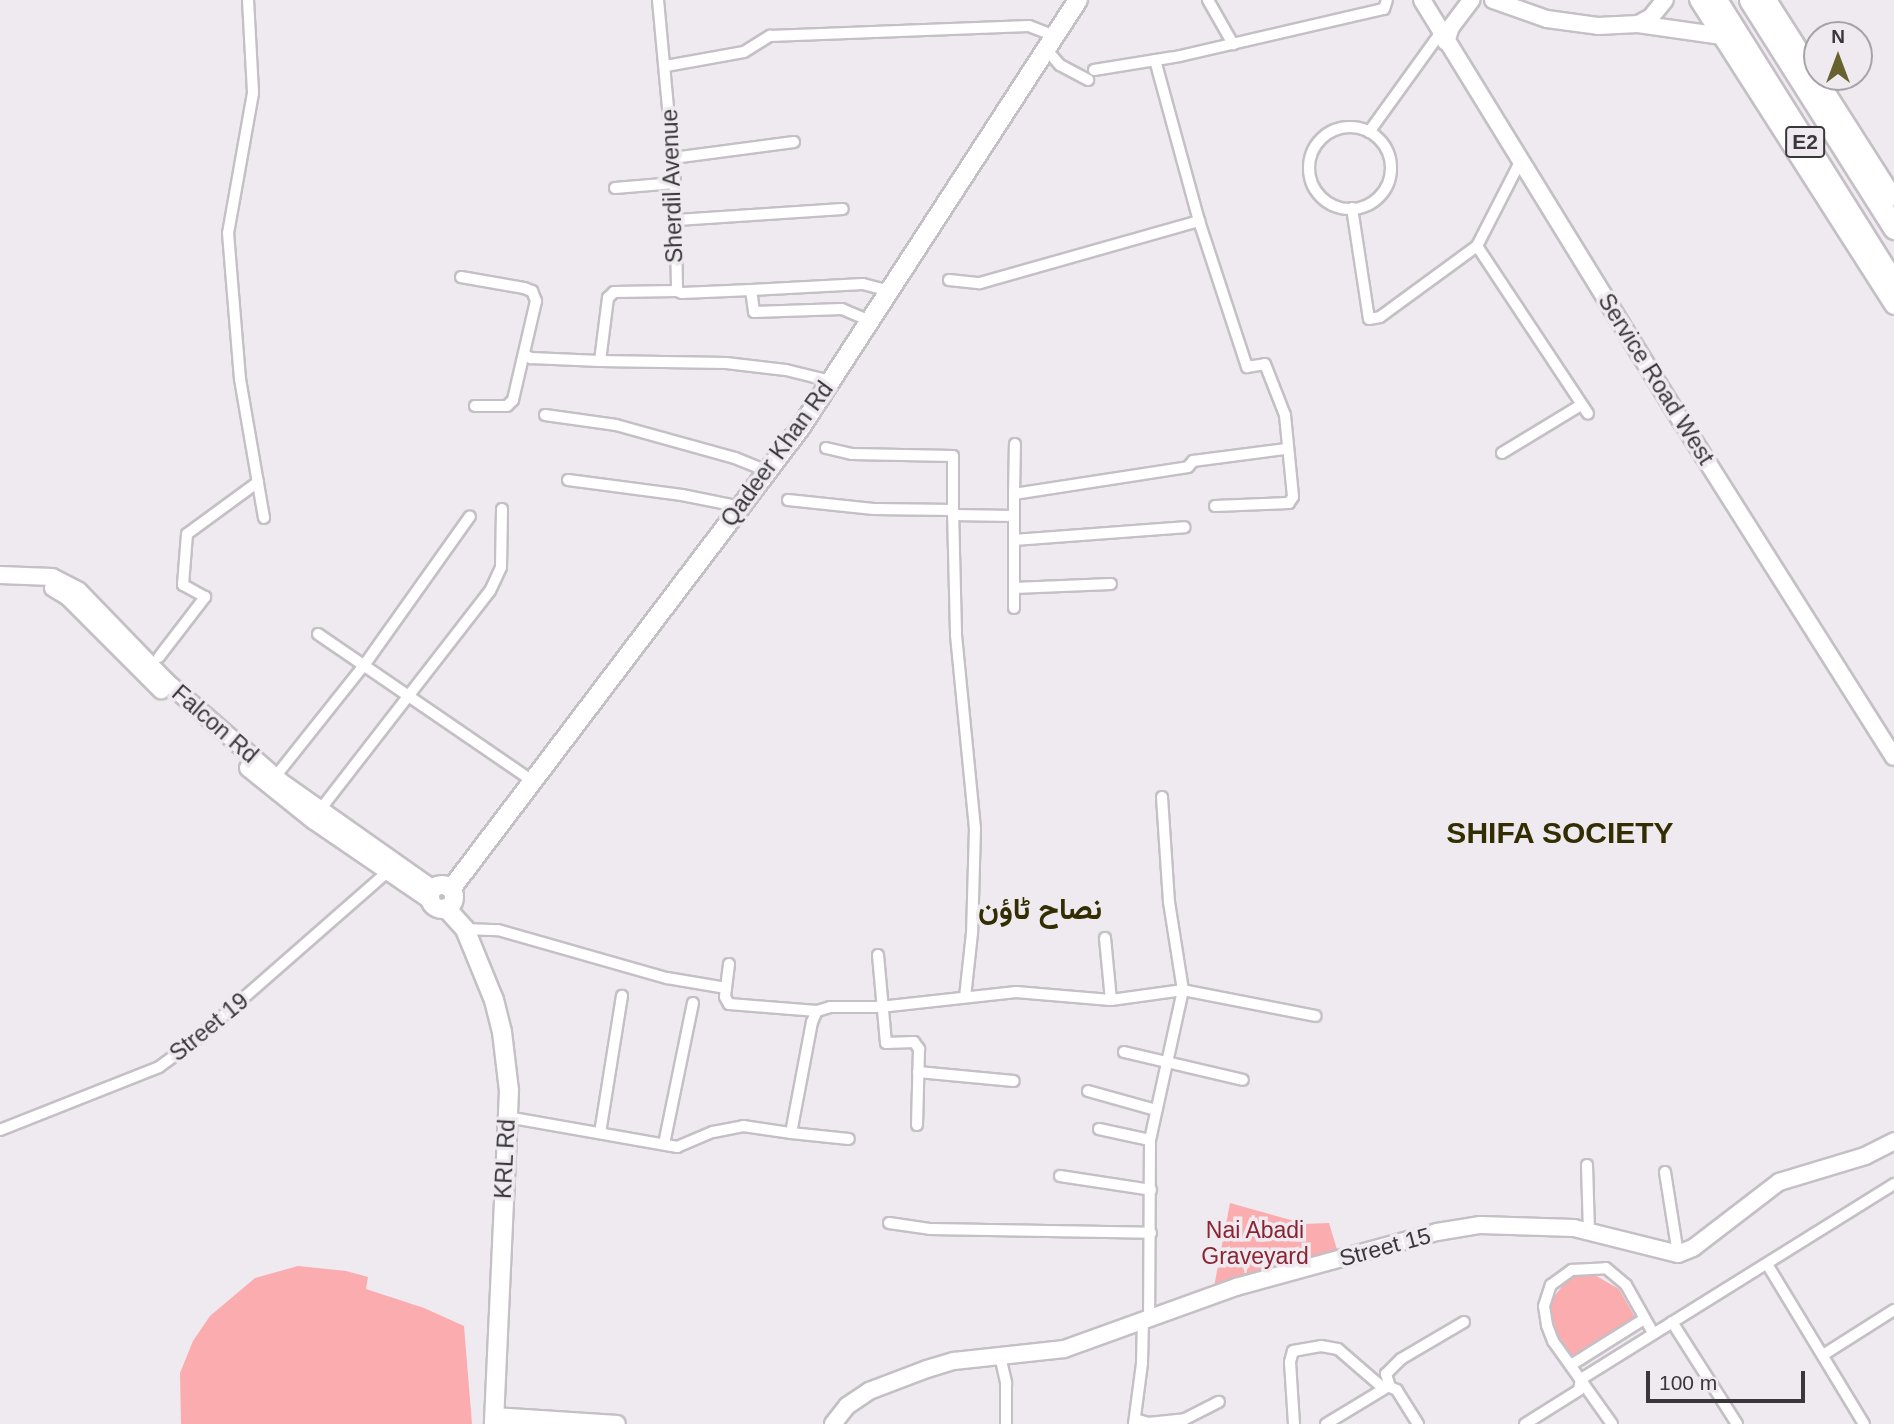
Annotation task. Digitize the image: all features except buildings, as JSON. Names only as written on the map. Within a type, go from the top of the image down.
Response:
[{"type":"highway","name":"E2","points":[[1716,0],[1894,284]]},
{"type":"highway","name":"E2","points":[[1750,0],[1894,228]]},
{"type":"main road","name":"Qadeer Khan Rd","points":[[440,894],[801,427],[1047,41],[1069,0]]},
{"type":"main road","name":"Qadeer Khan Rd","points":[[440,894],[526,776],[760,468],[1047,41],[1078,0]]},
{"type":"main road","name":"KRL Rd","points":[[440,894],[465,929],[494,1000],[502,1032],[509,1091],[494,1420]]},
{"type":"street","points":[[248,0],[253,93],[228,233],[240,379],[264,518]]},
{"type":"street","name":"Sherdil Avenue","points":[[658,0],[675,183],[677,291],[682,293],[863,284],[882,289]]},
{"type":"street","points":[[1208,0],[1233,44]]},
{"type":"street","points":[[666,66],[744,52],[770,36],[1030,26],[1047,41],[1060,65],[1091,75],[1384,9],[1387,0]]},
{"type":"street","name":"Service Road West","points":[[1422,0],[1446,34],[1682,422],[1894,757]]},
{"type":"street","points":[[1493,0],[1547,19],[1598,26],[1638,24],[1721,36]]},
{"type":"street","points":[[1638,24],[1651,17],[1665,0]]},
{"type":"street","points":[[1699,0],[1894,306]]},
{"type":"street","points":[[1768,0],[1803,55]]},
{"type":"street","points":[[1369,132],[1471,1]]},
{"type":"street","points":[[1155,60],[1199,222],[1247,368],[1265,364],[1273,379],[1284,415],[1293,496],[1289,503],[1215,506]]},
{"type":"street","points":[[1826,91],[1894,198]]},
{"type":"street","points":[[1354,127],[1369,132],[1386,149],[1391,172],[1386,188],[1376,200],[1352,208],[1330,204],[1317,194],[1310,180],[1308,164],[1313,148],[1323,136],[1338,128],[1354,127]]},
{"type":"street","points":[[673,158],[794,142]]},
{"type":"street","points":[[1352,208],[1369,319],[1380,317],[1477,246],[1521,160]]},
{"type":"street","points":[[615,188],[675,183]]},
{"type":"street","points":[[677,220],[842,209]]},
{"type":"street","points":[[949,280],[980,283],[1199,222]]},
{"type":"street","points":[[1477,246],[1584,410],[1502,453]]},
{"type":"street","points":[[461,277],[532,291],[536,301],[524,346],[526,355],[510,404],[475,406]]},
{"type":"street","points":[[751,290],[754,312],[842,309],[863,318]]},
{"type":"street","points":[[600,362],[608,298],[614,292],[677,291]]},
{"type":"street","points":[[526,355],[531,358],[600,362],[736,363],[822,379]]},
{"type":"street","points":[[545,415],[615,425],[735,458],[760,468]]},
{"type":"street","points":[[1014,608],[1015,444]]},
{"type":"street","points":[[826,448],[852,454],[953,456],[956,635],[975,828],[972,933],[965,997]]},
{"type":"street","points":[[1014,494],[1188,467],[1193,461],[1286,449]]},
{"type":"street","points":[[568,480],[682,495],[731,505]]},
{"type":"street","points":[[159,657],[205,597],[183,585],[187,534],[258,482]]},
{"type":"street","points":[[788,499],[874,509],[1014,516]]},
{"type":"street","points":[[323,807],[406,696],[490,591],[501,567],[502,509]]},
{"type":"street","points":[[279,772],[365,664],[470,516]]},
{"type":"street","points":[[1014,540],[1185,527]]},
{"type":"street","name":"Falcon Rd","points":[[0,575],[52,577],[79,591],[167,682],[270,772],[354,835],[440,894]]},
{"type":"street","name":"Falcon Rd","points":[[0,583],[37,585],[68,597],[162,690],[270,786],[386,873],[440,894]]},
{"type":"street","points":[[1014,588],[1111,584]]},
{"type":"street","points":[[318,634],[526,776]]},
{"type":"street","points":[[1162,797],[1169,902],[1183,990],[1150,1140],[1151,1233],[1146,1317],[1134,1421],[1148,1423],[1185,1419],[1219,1402]]},
{"type":"street","name":"Street 19","points":[[0,1130],[159,1067],[212,1026],[386,873]]},
{"type":"street","points":[[465,929],[498,930],[667,978],[726,988]]},
{"type":"street","points":[[1105,938],[1111,1000]]},
{"type":"street","points":[[878,955],[880,1007],[886,1043],[918,1044],[917,1125]]},
{"type":"street","points":[[729,964],[725,997],[729,1004],[817,1011],[830,1007],[880,1007],[1016,992],[1111,1000],[1183,990],[1315,1016]]},
{"type":"street","points":[[600,1133],[622,996]]},
{"type":"street","points":[[664,1144],[693,1003]]},
{"type":"street","points":[[791,1133],[812,1022],[817,1011]]},
{"type":"street","points":[[1124,1052],[1243,1080]]},
{"type":"street","points":[[918,1072],[1014,1081]]},
{"type":"street","points":[[1088,1091],[1157,1110]]},
{"type":"street","points":[[508,1117],[677,1147],[713,1132],[743,1126],[849,1139]]},
{"type":"street","points":[[1099,1129],[1150,1140]]},
{"type":"street","points":[[1665,1172],[1678,1254],[1693,1248],[1779,1182],[1866,1156],[1894,1141]]},
{"type":"street","points":[[1587,1165],[1589,1231]]},
{"type":"street","points":[[1060,1176],[1151,1190]]},
{"type":"street","points":[[1525,1424],[1579,1390],[1581,1379],[1894,1184]]},
{"type":"street","points":[[889,1223],[930,1229],[1151,1233]]},
{"type":"street","name":"Street 15","points":[[833,1424],[847,1406],[869,1391],[954,1361],[1064,1349],[1146,1317],[1236,1287],[1437,1232],[1501,1225],[1589,1231],[1678,1254]]},
{"type":"street","points":[[1767,1264],[1864,1424]]},
{"type":"street","points":[[1612,1424],[1553,1341],[1546,1325],[1544,1306],[1551,1285],[1572,1270],[1606,1268],[1626,1285],[1653,1333]]},
{"type":"street","points":[[1823,1356],[1894,1310]]},
{"type":"street","points":[[1571,1365],[1644,1320]]},
{"type":"street","points":[[1386,1388],[1386,1374],[1401,1359],[1464,1322]]},
{"type":"street","points":[[1672,1322],[1737,1424]]},
{"type":"street","points":[[1294,1424],[1290,1362],[1293,1351],[1321,1346],[1338,1349],[1386,1388],[1397,1390],[1418,1424]]},
{"type":"street","points":[[1000,1356],[1006,1383],[1006,1424]]},
{"type":"street","points":[[1326,1424],[1386,1388]]},
{"type":"street","points":[[494,1420],[617,1424]]},
{"type":"green space","name":"Nai Abadi Graveyard","points":[[1230,1203],[1305,1224],[1329,1223],[1338,1253],[1214,1287]]},
{"type":"green space","points":[[298,1266],[346,1271],[368,1277],[366,1289],[424,1308],[464,1326],[472,1424],[181,1424],[180,1373],[193,1341],[210,1316],[255,1278]]},
{"type":"green space","points":[[1593,1274],[1619,1289],[1636,1319],[1575,1357],[1569,1353],[1553,1327],[1550,1302],[1567,1280],[1576,1275]]},
{"type":"district","name":"SHIFA SOCIETY","points":[[1560,833]]},
{"type":"district","name":"نصاح ٹاؤن","points":[[1040,909]]}]
